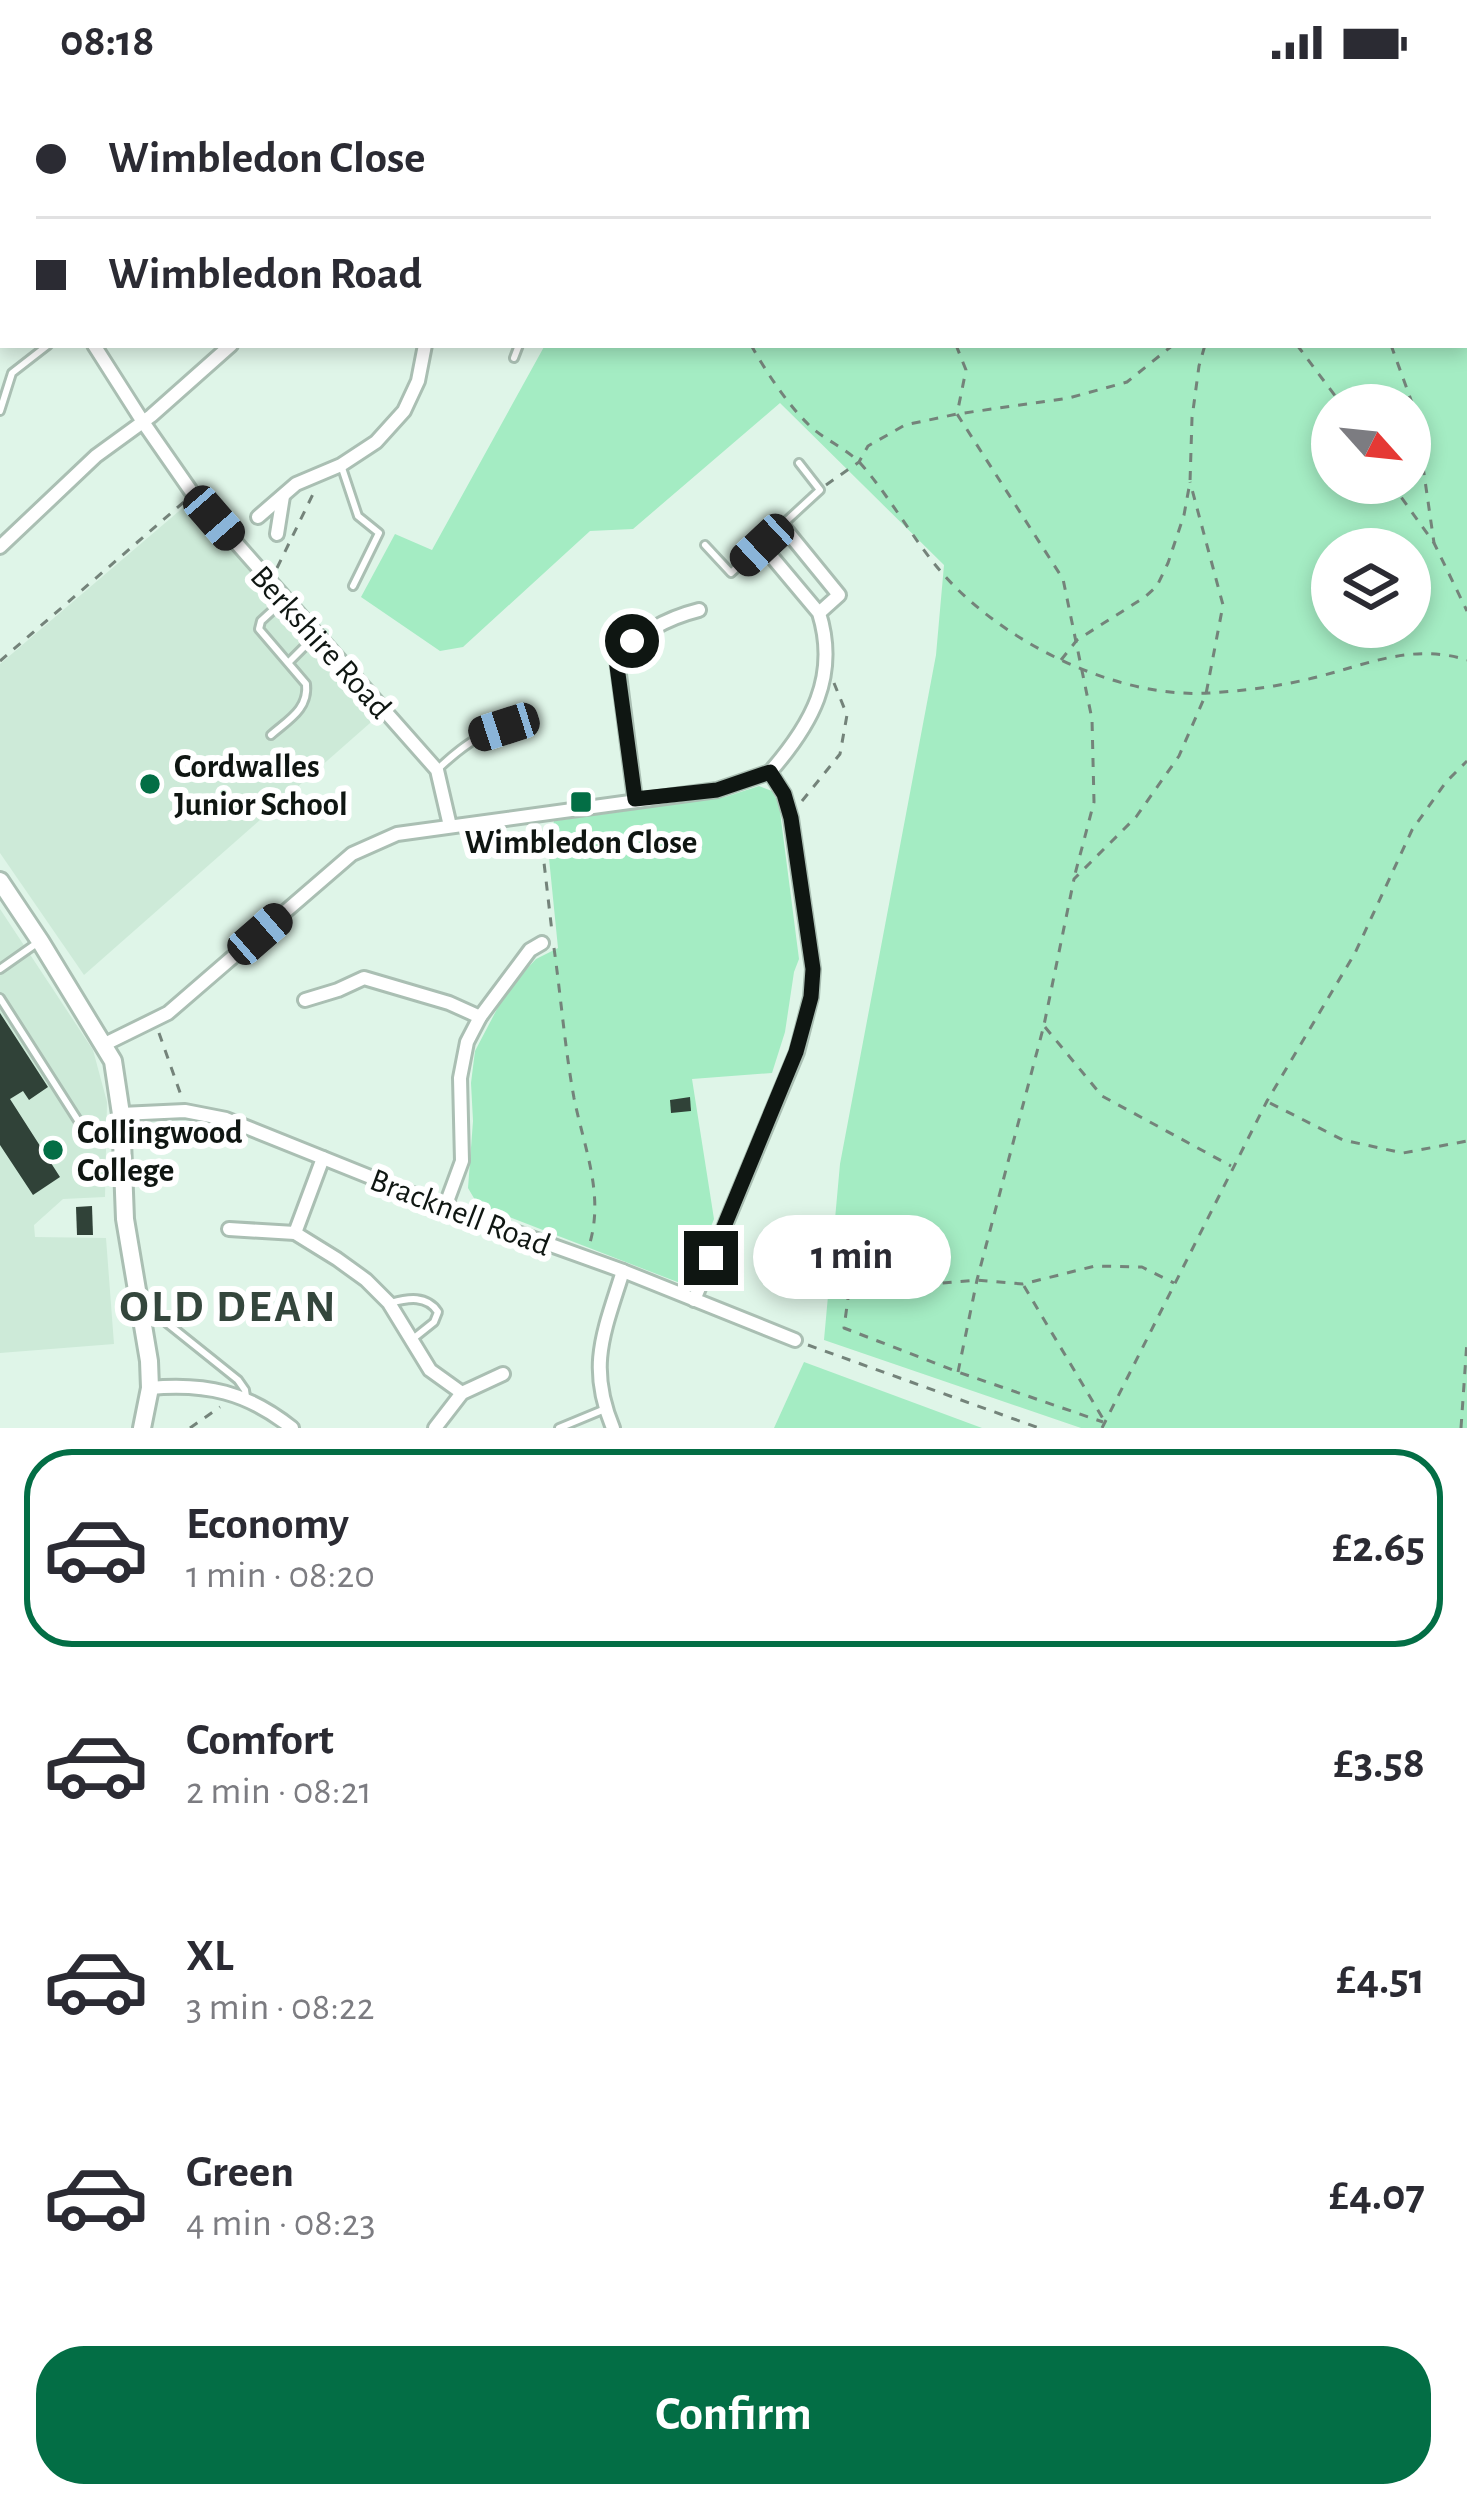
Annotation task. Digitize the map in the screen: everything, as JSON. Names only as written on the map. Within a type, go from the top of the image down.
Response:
[{"type":"street","name":"Berkshire Road","points":[[96,348],[193,494],[437,770],[450,826]]},
{"type":"street","points":[[0,547],[96,456],[228,348]]},
{"type":"street","points":[[258,518],[296,484],[341,465],[376,442],[404,411],[418,381],[424,348]]},
{"type":"street","points":[[277,534],[284,495]]},
{"type":"street","points":[[105,1044],[169,1013],[352,854],[397,834],[717,790],[770,772],[815,710],[826,671],[819,613],[762,545],[782,525],[839,595],[819,613]]},
{"type":"street","points":[[635,799],[616,659],[632,641],[679,615],[699,610]]},
{"type":"street","points":[[694,1300],[796,1052],[811,997],[813,969],[791,818],[770,772]]},
{"type":"street","points":[[0,881],[105,1044],[116,1074],[125,1220],[149,1361],[150,1388],[142,1428]]},
{"type":"street","points":[[446,1207],[462,1161],[460,1078],[467,1042],[530,950],[542,943]]},
{"type":"street","points":[[305,1000],[364,978],[480,1017]]},
{"type":"street","name":"Bracknell Road","points":[[121,1114],[185,1111],[226,1119],[795,1340]]},
{"type":"street","points":[[295,1233],[323,1158]]},
{"type":"street","points":[[230,1229],[295,1233],[366,1280],[389,1303],[430,1370],[462,1394]]},
{"type":"street","points":[[613,1428],[598,1375],[602,1340],[623,1271]]},
{"type":"street","points":[[435,1428],[462,1394],[503,1374]]},
{"type":"street","points":[[150,1388],[219,1389],[292,1428]]},
{"type":"lane","points":[[0,411],[12,373],[44,348]]},
{"type":"lane","points":[[514,358],[518,348]]},
{"type":"lane","points":[[782,525],[820,490],[799,463]]},
{"type":"lane","points":[[341,465],[358,516],[379,533],[353,586]]},
{"type":"lane","points":[[705,545],[731,573],[762,545]]},
{"type":"lane","points":[[271,735],[306,701],[306,684],[258,625],[285,599]]},
{"type":"lane","points":[[289,662],[316,635]]},
{"type":"lane","points":[[437,770],[466,742],[529,719]]},
{"type":"lane","points":[[0,969],[40,941]]},
{"type":"lane","points":[[0,998],[86,1133],[122,1135]]},
{"type":"lane","points":[[139,1300],[238,1380],[245,1390],[242,1398]]},
{"type":"lane","points":[[389,1303],[424,1300],[438,1312],[434,1322],[411,1340]]},
{"type":"lane","points":[[559,1428],[605,1409]]},
{"type":"path","points":[[754,348],[810,426],[859,462],[954,586],[1039,652],[1106,678],[1206,694],[1314,678],[1408,653],[1467,661]]},
{"type":"path","points":[[957,348],[966,370],[957,414],[1063,578],[1092,719],[1094,802],[1044,1025],[976,1280],[958,1372]]},
{"type":"path","points":[[820,490],[859,462],[868,446],[904,424],[1069,398],[1126,382],[1169,348]]},
{"type":"path","points":[[1061,660],[1077,640],[1145,597],[1168,563],[1190,482],[1192,418],[1204,348]]},
{"type":"path","points":[[1299,348],[1326,384]]},
{"type":"path","points":[[1392,348],[1415,412],[1434,543]]},
{"type":"path","points":[[275,570],[324,472]]},
{"type":"path","points":[[1074,879],[1136,817],[1179,756],[1206,694],[1223,605],[1190,482]]},
{"type":"path","points":[[0,661],[193,494]]},
{"type":"path","points":[[1406,504],[1434,543],[1466,609]]},
{"type":"path","points":[[1466,609],[1467,593]]},
{"type":"path","points":[[791,818],[840,754],[847,715],[826,671]]},
{"type":"path","points":[[1104,1425],[1268,1101],[1354,953],[1412,830],[1467,761]]},
{"type":"path","points":[[538,814],[574,1100],[590,1153],[597,1214],[585,1258]]},
{"type":"path","points":[[154,1020],[185,1111]]},
{"type":"path","points":[[1044,1025],[1102,1096],[1234,1167]]},
{"type":"path","points":[[1268,1101],[1343,1140],[1403,1153],[1467,1141]]},
{"type":"path","points":[[818,1283],[849,1291],[976,1280],[1023,1284],[1095,1266],[1142,1267],[1175,1284]]},
{"type":"path","points":[[1023,1284],[1104,1425]]},
{"type":"path","points":[[849,1291],[844,1328],[1104,1425]]},
{"type":"path","points":[[1461,1428],[1467,1341]]},
{"type":"path","points":[[818,1348],[1039,1428]]},
{"type":"path","points":[[190,1428],[242,1398]]},
{"type":"shaded area","name":"Cordwalles Junior School","points":[[192,500],[378,716],[84,975],[0,853],[0,664]]},
{"type":"shaded area","name":"Collingwood College","points":[[0,909],[93,1050],[107,1102],[105,1197],[63,1199],[34,1225],[35,1237],[106,1238],[114,1344],[0,1353]]},
{"type":"green space","points":[[543,348],[1467,348],[1467,1428],[1081,1428],[824,1340],[840,1164],[936,655],[944,565],[780,403],[633,529],[590,531],[463,647],[440,651],[361,597],[395,534],[432,550]]},
{"type":"green space","points":[[759,786],[772,791],[779,804],[799,959],[772,1073],[692,1079],[714,1219],[691,1277],[680,1283],[478,1205],[468,1188],[475,1051],[507,990],[536,959],[558,948],[548,848],[554,821],[725,797]]},
{"type":"green space","points":[[804,1362],[982,1428],[774,1428]]},
{"type":"building","points":[[0,1013],[48,1087],[29,1100],[23,1091],[10,1099],[60,1177],[33,1195],[0,1145]]},
{"type":"building","points":[[690,1097],[691,1111],[671,1113],[670,1100]]},
{"type":"building","points":[[92,1206],[93,1235],[77,1235],[76,1207]]},
{"type":"place","name":"Cordwalles Junior School","points":[[150,784]]},
{"type":"place","name":"Wimbledon Close","points":[[581,802]]},
{"type":"place","name":"Collingwood College","points":[[53,1150]]},
{"type":"district","name":"OLD DEAN","points":[[229,1305]]},
{"type":"route","points":[[632,641],[616,659],[635,799],[717,790],[770,772],[791,818],[813,969],[811,997],[796,1052],[711,1258]]}]
